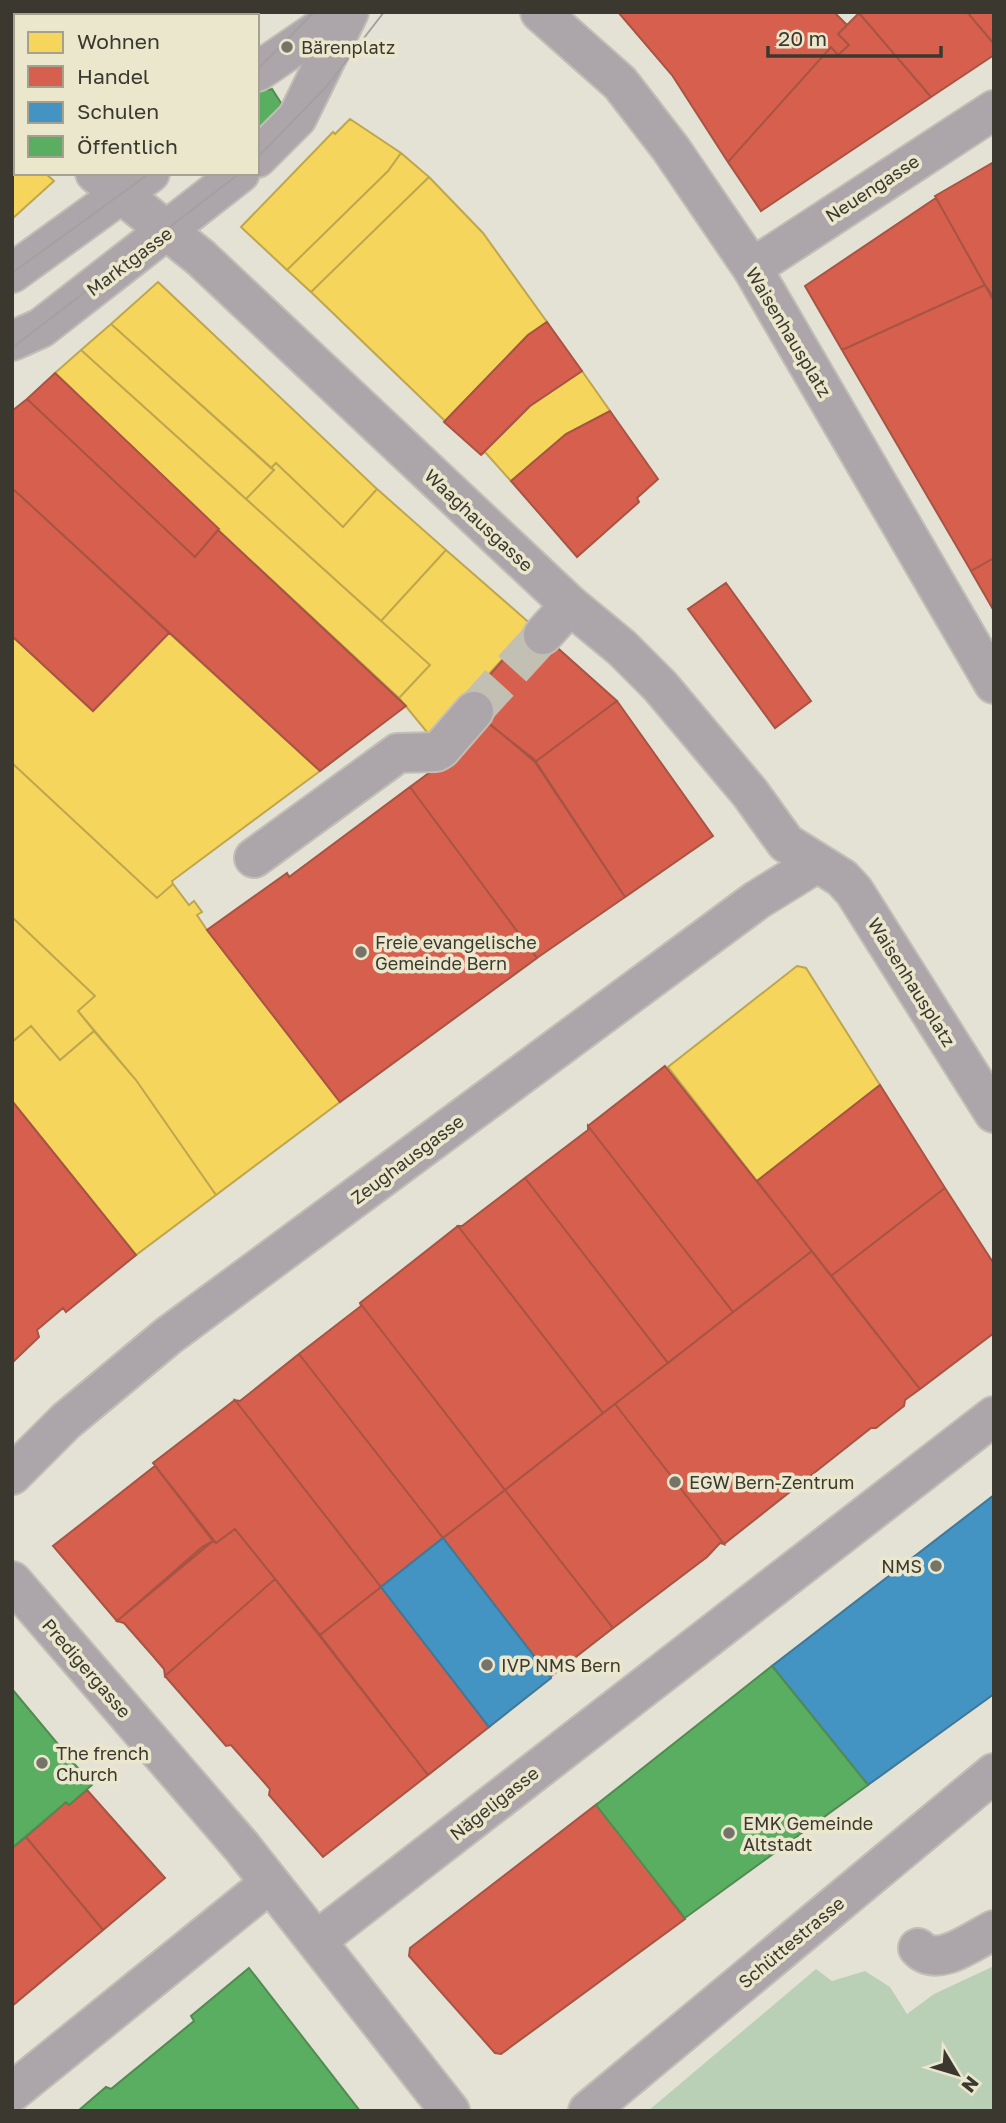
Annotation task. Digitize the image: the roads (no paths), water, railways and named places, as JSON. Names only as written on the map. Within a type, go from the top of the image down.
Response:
[{"type":"street","points":[[259,71],[347,12]]},
{"type":"street","points":[[259,156],[297,118],[347,12]]},
{"type":"street","name":"Waisenhausplatz","points":[[540,12],[620,83],[671,149],[752,268],[994,684]]},
{"type":"street","name":"Neuengasse","points":[[752,268],[994,110]]},
{"type":"street","name":"Marktgasse","points":[[12,341],[41,328],[238,175]]},
{"type":"street","points":[[12,273],[122,180]]},
{"type":"street","name":"Waaghausgasse","points":[[122,180],[168,231],[201,258],[570,605],[652,677],[750,793],[786,843],[817,863]]},
{"type":"street","points":[[543,635],[570,605]]},
{"type":"street","points":[[254,858],[398,753],[436,752],[441,749],[474,712]]},
{"type":"street","name":"Waisenhausplatz","points":[[817,863],[842,878],[864,906],[994,1113]]},
{"type":"street","name":"Zeughausgasse","points":[[12,1475],[66,1421],[168,1336],[757,900],[817,863]]},
{"type":"street","name":"Nägeligasse","points":[[316,1941],[994,1416]]},
{"type":"street","name":"Predigergasse","points":[[12,1581],[270,1883]]},
{"type":"street","name":"Schüttestrasse","points":[[588,2111],[994,1773]]},
{"type":"street","points":[[12,2092],[270,1883],[450,2111]]},
{"type":"street","points":[[918,1948],[924,1955],[939,1958],[994,1930]]},
{"type":"tunnel","points":[[474,711],[543,635]]},
{"type":"tram line","points":[[259,68],[314,12]]},
{"type":"tram line","points":[[259,156],[327,86],[384,12]]},
{"type":"tram line","points":[[12,273],[147,175]]},
{"type":"tram line","points":[[12,348],[237,175]]},
{"type":"place","name":"Bärenplatz","points":[[287,47]]},
{"type":"place","name":"Freie evangelische Gemeinde Bern","points":[[361,952]]},
{"type":"place","name":"EGW Bern-Zentrum","points":[[675,1482]]},
{"type":"place","name":"NMS","points":[[936,1566]]},
{"type":"place","name":"IVP NMS Bern","points":[[487,1665]]},
{"type":"place","name":"The french Church","points":[[42,1763]]},
{"type":"place","name":"EMK Gemeinde Altstadt","points":[[729,1833]]}]
